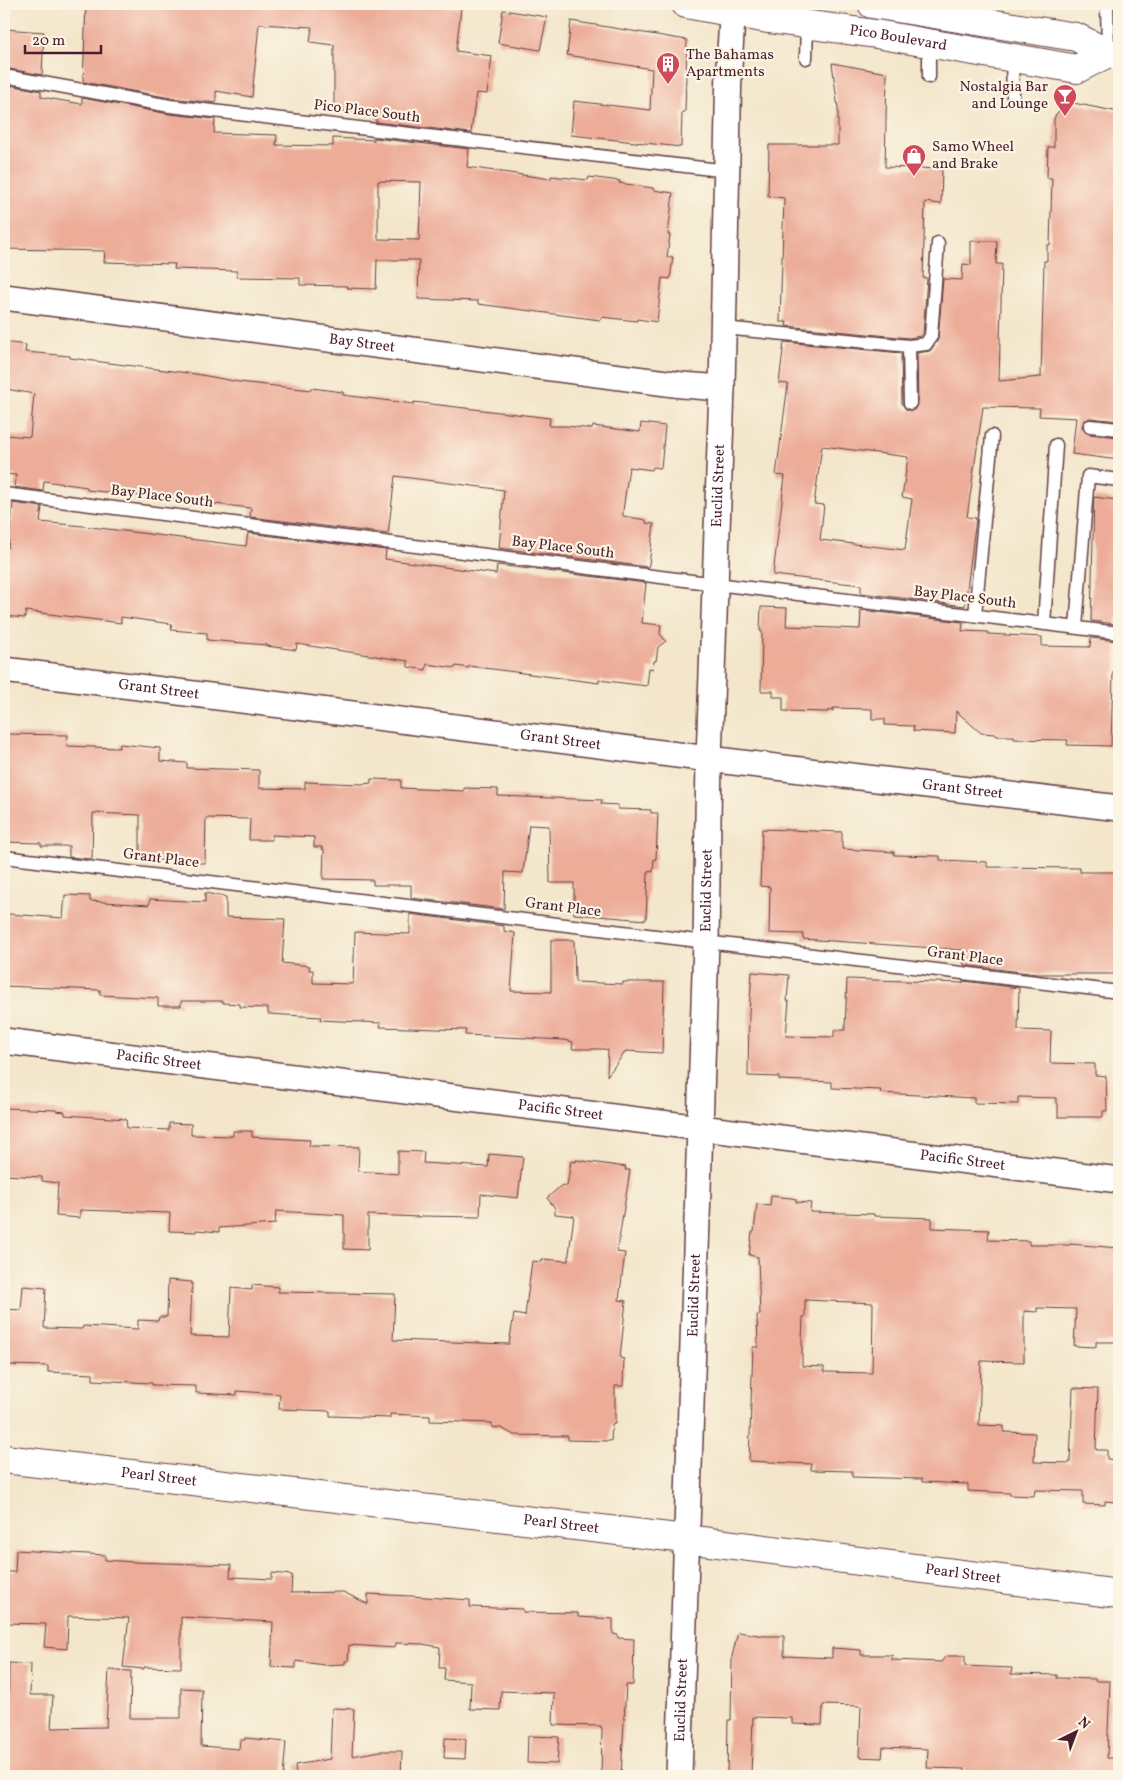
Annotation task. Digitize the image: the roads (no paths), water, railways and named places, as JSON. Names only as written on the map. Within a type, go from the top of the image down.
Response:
[{"type":"street","name":"Pico Boulevard","points":[[686,4],[732,8],[807,25],[876,34],[1077,69],[1114,54]]},
{"type":"street","name":"Pico Boulevard","points":[[875,4],[1076,37],[1114,54]]},
{"type":"street","points":[[875,4],[876,34]]},
{"type":"street","name":"Euclid Street","points":[[679,1776],[706,942],[709,759],[716,584],[732,8]]},
{"type":"street","name":"Bay Street","points":[[4,297],[682,385],[722,388]]},
{"type":"street","name":"Grant Street","points":[[4,670],[709,759],[1119,808]]},
{"type":"street","name":"Pacific Street","points":[[4,1041],[1119,1180]]},
{"type":"street","name":"Pearl Street","points":[[4,1459],[686,1539],[1119,1594]]},
{"type":"lane","points":[[1107,4],[1114,54]]},
{"type":"lane","points":[[806,58],[807,25]]},
{"type":"lane","points":[[929,43],[929,77]]},
{"type":"lane","points":[[1012,58],[1013,96]]},
{"type":"lane","name":"Pico Place South","points":[[4,76],[170,106],[728,171]]},
{"type":"lane","points":[[723,328],[908,346],[926,344],[931,336],[938,243]]},
{"type":"lane","points":[[908,346],[910,404]]},
{"type":"lane","points":[[1090,426],[1119,429]]},
{"type":"lane","points":[[975,615],[992,436]]},
{"type":"lane","points":[[1044,624],[1056,445]]},
{"type":"lane","points":[[1076,628],[1088,476],[1119,480]]},
{"type":"lane","name":"Bay Place South","points":[[4,494],[1119,633]]},
{"type":"lane","name":"Grant Place","points":[[4,857],[1119,992]]},
{"type":"place","name":"The Bahamas Apartments","points":[[668,85]]},
{"type":"place","name":"Nostalgia Bar and Lounge","points":[[1065,117]]},
{"type":"place","name":"Samo Wheel and Brake","points":[[914,177]]}]
